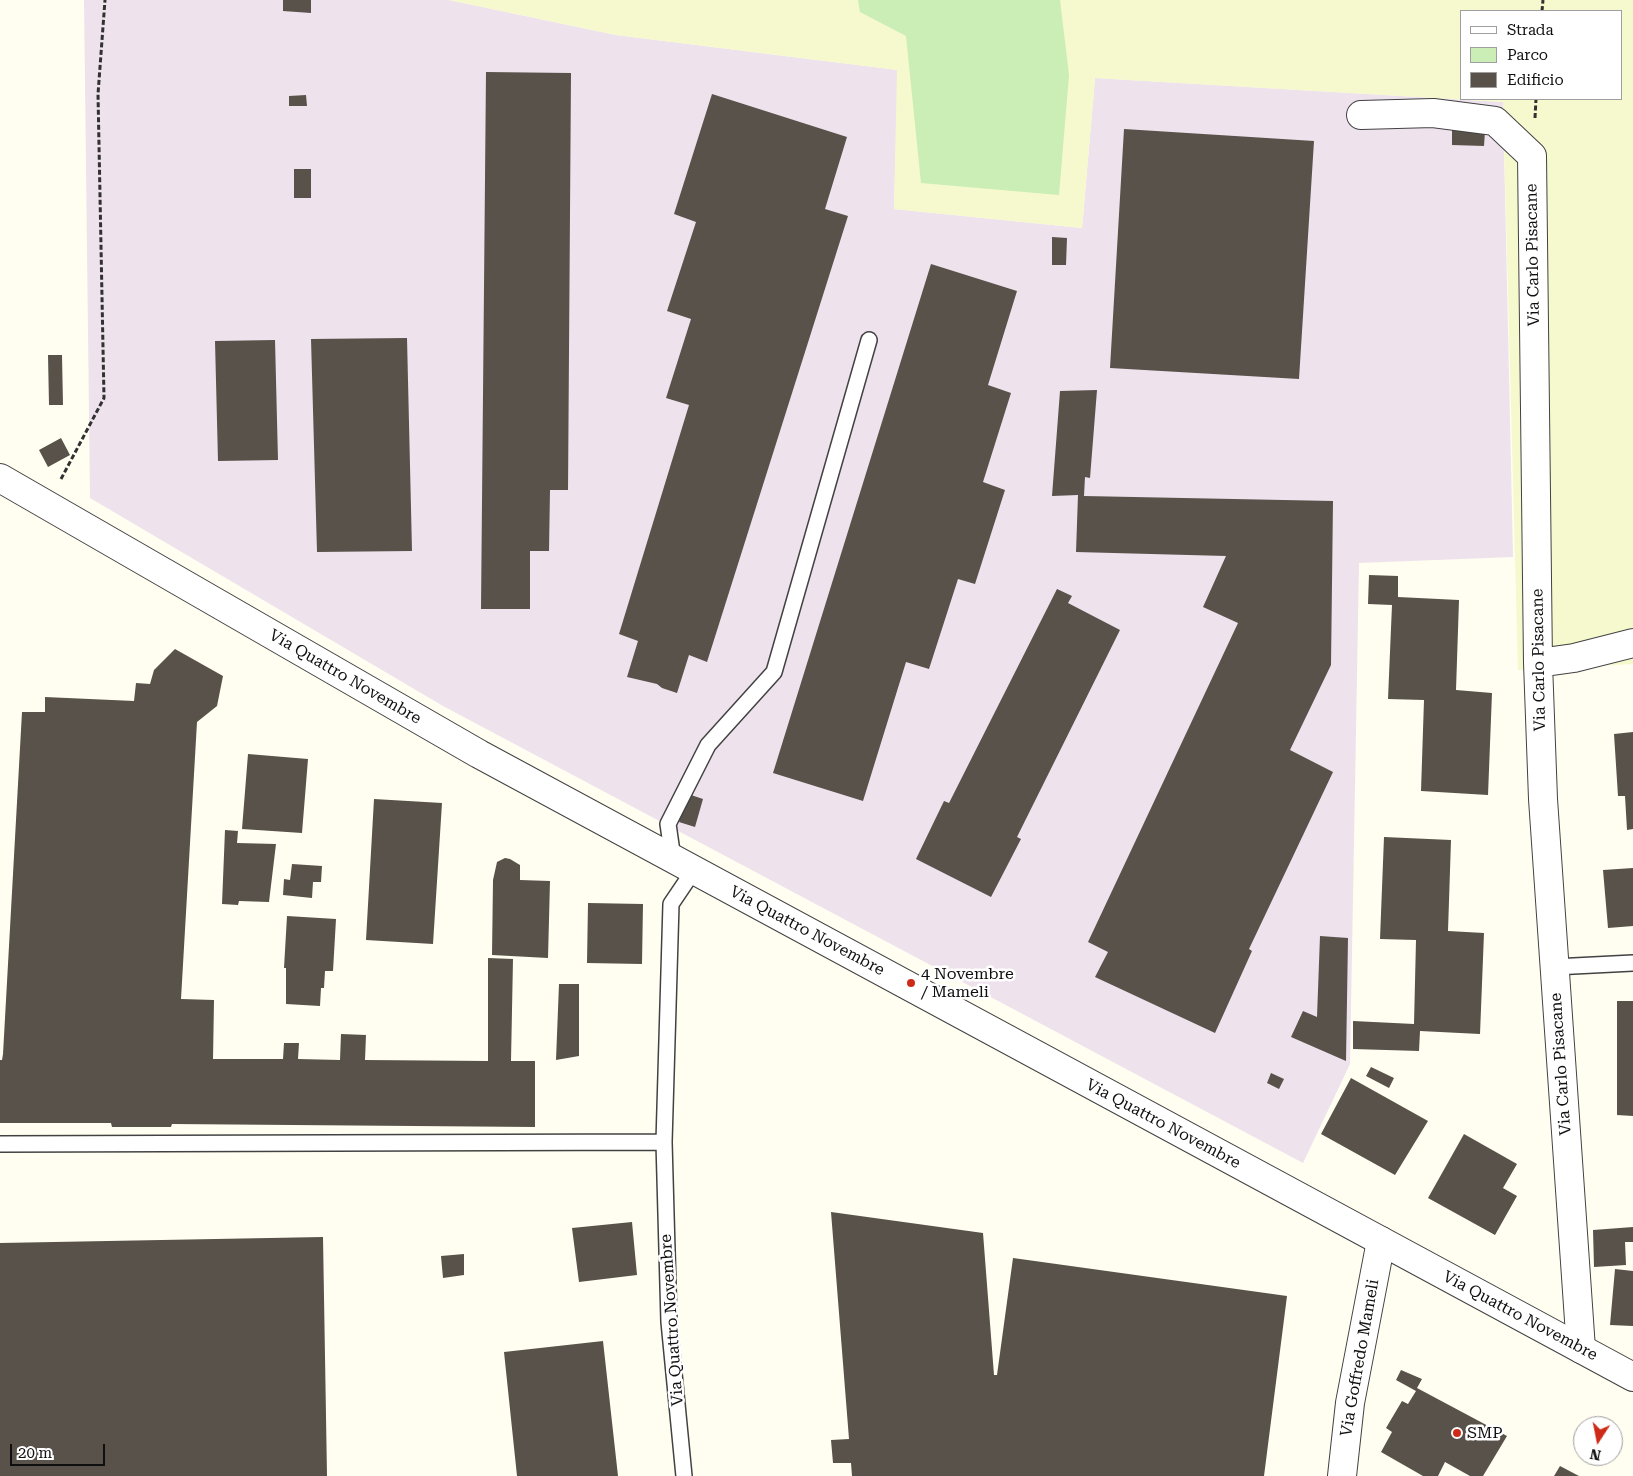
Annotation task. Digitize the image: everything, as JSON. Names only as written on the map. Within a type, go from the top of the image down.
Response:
[{"type":"street","name":"Via Carlo Pisacane","points":[[1361,115],[1433,113],[1495,121],[1532,156],[1538,663],[1543,799],[1581,1349]]},
{"type":"street","name":"Via Quattro Novembre","points":[[0,478],[479,754],[1633,1376]]},
{"type":"street","points":[[1538,663],[1574,658],[1633,643]]},
{"type":"street","name":"Via Goffredo Mameli","points":[[1342,1476],[1350,1403],[1381,1241]]},
{"type":"lane","points":[[683,864],[668,824],[708,745],[774,672],[869,340]]},
{"type":"lane","name":"Via Quattro Novembre","points":[[683,864],[671,904],[664,1142],[669,1322],[684,1476]]},
{"type":"lane","points":[[1554,968],[1633,963]]},
{"type":"lane","points":[[0,1144],[664,1142]]},
{"type":"path","points":[[46,506],[104,398],[98,94],[105,0]]},
{"type":"shaded area","points":[[84,0],[449,0],[616,35],[898,70],[894,209],[1082,228],[1095,78],[1503,102],[1513,557],[1359,563],[1350,1064],[1303,1163],[443,706],[90,498]]},
{"type":"green space","points":[[449,0],[1633,0],[1633,664],[1518,670],[1503,102],[1469,100],[1623,100],[1623,10],[1460,10],[1460,99],[1095,78],[1082,228],[894,209],[897,70],[616,35]]},
{"type":"green space","points":[[858,0],[1060,0],[1069,75],[1059,195],[921,183],[906,36],[860,12]]},
{"type":"building","points":[[283,0],[311,0],[311,13],[283,11]]},
{"type":"building","points":[[486,72],[571,73],[568,490],[550,490],[549,551],[530,551],[530,609],[481,609]]},
{"type":"building","points":[[712,94],[847,137],[825,209],[848,216],[707,662],[689,655],[677,693],[662,688],[657,684],[627,677],[638,641],[619,634],[689,405],[666,398],[691,319],[667,311],[696,222],[674,214]]},
{"type":"building","points":[[306,95],[307,106],[289,106],[289,96]]},
{"type":"building","points":[[1124,129],[1314,141],[1299,379],[1110,368]]},
{"type":"building","points":[[1452,130],[1485,131],[1484,146],[1452,145]]},
{"type":"building","points":[[294,169],[311,169],[311,198],[294,198]]},
{"type":"building","points":[[1052,237],[1067,238],[1066,265],[1052,265]]},
{"type":"building","points":[[931,264],[1017,291],[988,385],[1011,393],[983,482],[1005,490],[975,584],[958,579],[929,669],[906,662],[863,801],[773,773]]},
{"type":"building","points":[[407,338],[412,551],[317,552],[311,339]]},
{"type":"building","points":[[275,340],[278,460],[218,461],[215,341]]},
{"type":"building","points":[[48,355],[62,355],[63,405],[49,405]]},
{"type":"building","points":[[1097,390],[1090,478],[1085,477],[1084,496],[1333,501],[1331,665],[1290,750],[1333,772],[1249,949],[1252,951],[1215,1033],[1095,977],[1108,952],[1088,942],[1238,623],[1203,607],[1226,556],[1076,552],[1078,495],[1052,496],[1060,391]]},
{"type":"building","points":[[61,438],[70,455],[48,467],[39,450]]},
{"type":"building","points":[[1369,575],[1398,576],[1398,597],[1459,600],[1456,690],[1492,693],[1488,795],[1421,791],[1424,700],[1388,699],[1392,605],[1368,604]]},
{"type":"building","points":[[1057,589],[1072,596],[1068,603],[1120,630],[1017,837],[1021,839],[991,897],[916,859],[944,801],[949,803]]},
{"type":"building","points":[[175,649],[223,676],[217,706],[197,722],[181,999],[214,1000],[213,1059],[283,1059],[284,1043],[299,1043],[298,1059],[340,1060],[341,1034],[366,1035],[365,1060],[488,1061],[488,958],[513,959],[511,1061],[535,1061],[535,1127],[172,1124],[171,1127],[112,1127],[111,1123],[0,1123],[0,1060],[2,1060],[3,1054],[22,712],[45,712],[45,697],[134,701],[136,683],[150,684],[154,670]]},
{"type":"building","points":[[1633,732],[1633,829],[1627,830],[1625,796],[1618,796],[1614,734]]},
{"type":"building","points":[[248,754],[308,759],[302,833],[242,829]]},
{"type":"building","points":[[688,794],[703,799],[695,827],[679,822]]},
{"type":"building","points":[[374,799],[442,803],[433,944],[366,940]]},
{"type":"building","points":[[225,830],[238,831],[237,843],[276,844],[269,902],[239,901],[238,905],[222,904]]},
{"type":"building","points":[[1384,837],[1451,840],[1448,931],[1484,933],[1480,1034],[1420,1031],[1419,1051],[1353,1049],[1353,1021],[1414,1024],[1416,940],[1380,939]]},
{"type":"building","points":[[505,858],[520,865],[520,880],[550,881],[548,958],[492,955],[493,880],[497,862]]},
{"type":"building","points":[[292,864],[322,866],[321,882],[313,882],[312,898],[283,895],[284,879],[290,880]]},
{"type":"building","points":[[1633,868],[1633,926],[1608,928],[1603,870]]},
{"type":"building","points":[[588,903],[643,904],[642,964],[587,963]]},
{"type":"building","points":[[287,916],[336,919],[333,971],[325,971],[324,988],[321,988],[320,1006],[286,1004],[286,968],[284,968]]},
{"type":"building","points":[[1320,936],[1348,938],[1346,1061],[1291,1037],[1303,1011],[1317,1017]]},
{"type":"building","points":[[559,984],[579,984],[579,1056],[556,1060]]},
{"type":"building","points":[[1617,1001],[1633,1001],[1633,1116],[1617,1115]]},
{"type":"building","points":[[1371,1067],[1394,1078],[1389,1088],[1366,1076]]},
{"type":"building","points":[[1271,1073],[1284,1079],[1279,1089],[1267,1083]]},
{"type":"building","points":[[1351,1078],[1428,1121],[1395,1175],[1321,1134]]},
{"type":"building","points":[[1464,1134],[1517,1164],[1503,1188],[1517,1196],[1495,1235],[1428,1198]]},
{"type":"building","points":[[831,1212],[983,1233],[994,1375],[997,1375],[1013,1258],[1287,1296],[1264,1476],[852,1476],[851,1463],[833,1463],[831,1440],[849,1439]]},
{"type":"building","points":[[632,1222],[637,1275],[579,1282],[572,1228]]},
{"type":"building","points":[[1633,1227],[1633,1242],[1625,1242],[1626,1265],[1594,1267],[1593,1230]]},
{"type":"building","points":[[323,1237],[327,1476],[0,1476],[0,1243]]},
{"type":"building","points":[[464,1254],[464,1275],[443,1278],[441,1256]]},
{"type":"building","points":[[1615,1269],[1633,1271],[1633,1326],[1610,1325]]},
{"type":"building","points":[[603,1341],[618,1476],[517,1476],[504,1352]]},
{"type":"building","points":[[1401,1370],[1422,1379],[1417,1388],[1507,1436],[1483,1476],[1470,1476],[1445,1462],[1438,1476],[1423,1476],[1381,1452],[1392,1432],[1386,1428],[1402,1401],[1408,1404],[1416,1391],[1396,1380]]},
{"type":"building","points":[[1560,1466],[1579,1476],[1554,1476]]},
{"type":"place","name":"4 Novembre / Mameli","points":[[911,983]]},
{"type":"place","name":"SMP","points":[[1457,1433]]}]
